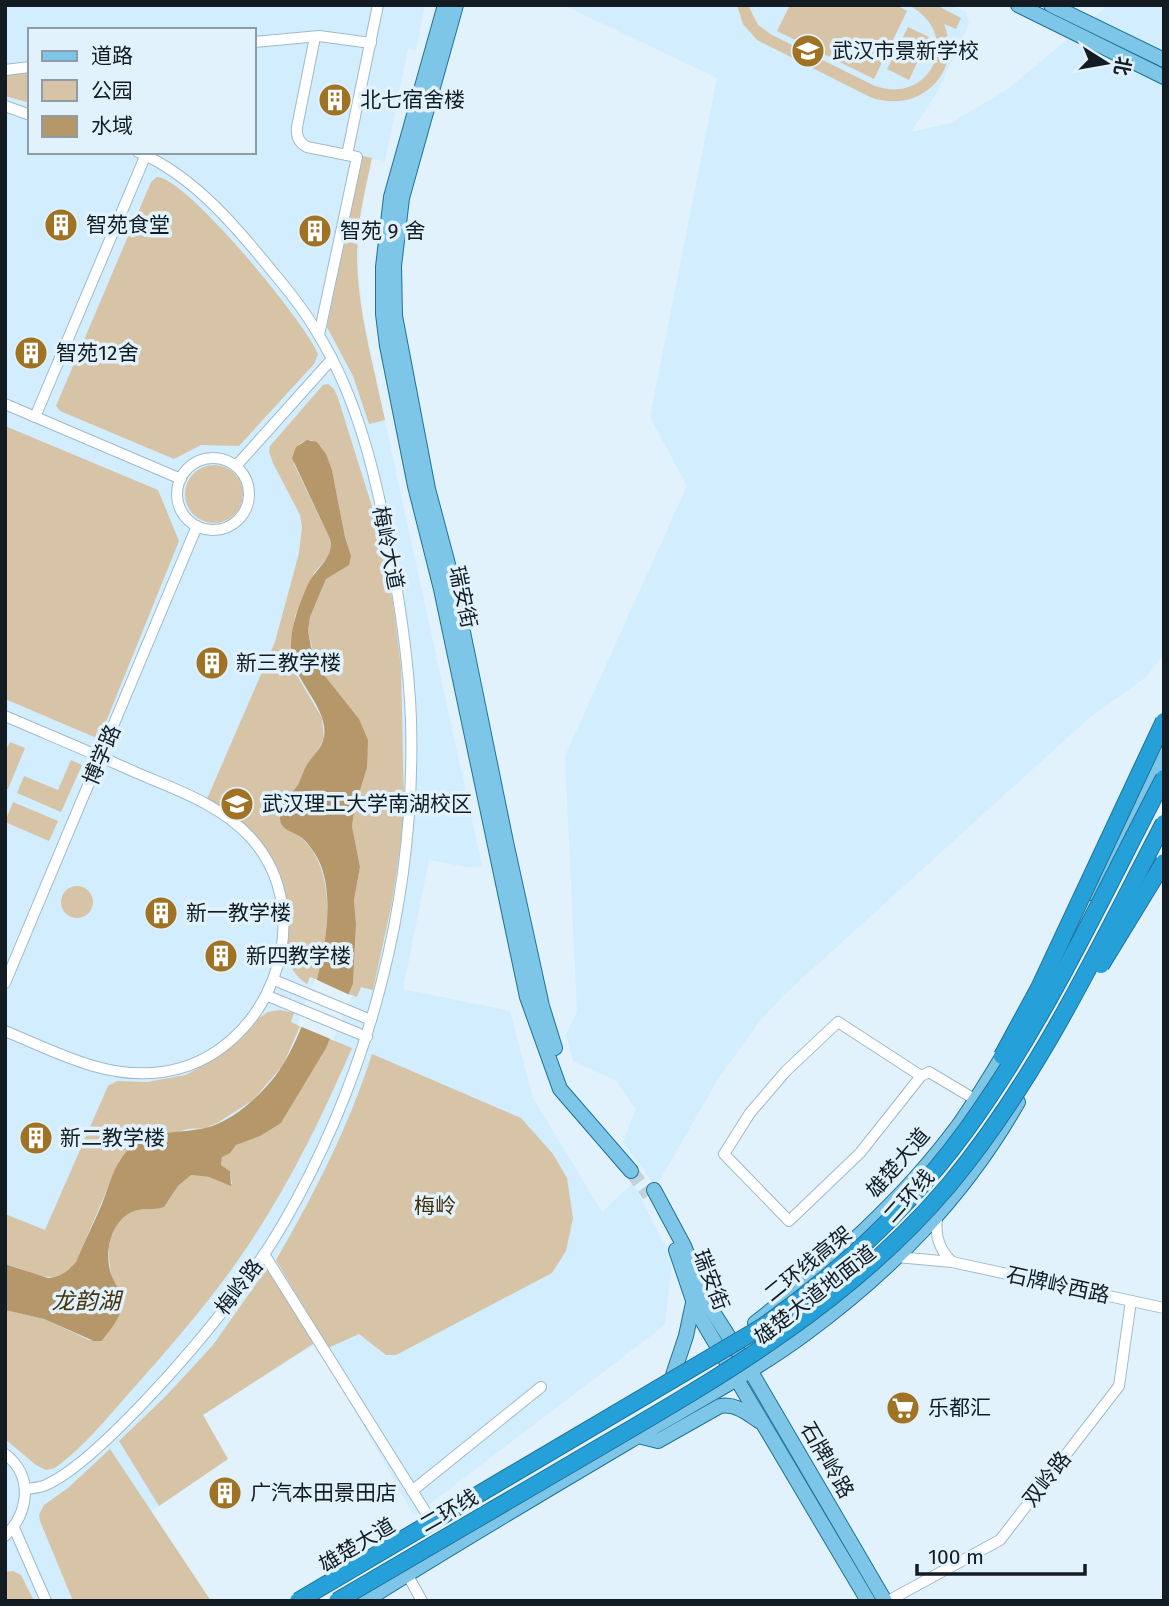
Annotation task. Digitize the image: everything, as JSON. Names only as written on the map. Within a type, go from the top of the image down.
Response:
[{"type":"highway","points":[[719,1350],[737,1333],[803,1286],[869,1230],[899,1199],[964,1118],[1002,1057],[1039,988],[1164,721]]},
{"type":"highway","name":"二环线高架","points":[[298,1601],[784,1311],[857,1251],[912,1195],[965,1132],[1003,1076],[1053,990],[1164,778]]},
{"type":"highway","name":"二环线","points":[[337,1601],[696,1391],[782,1335],[850,1284],[900,1238],[972,1156],[1011,1099],[1069,1005],[1164,823]]},
{"type":"highway","points":[[1069,1005],[1099,968],[1164,862]]},
{"type":"main road","name":"瑞安街","points":[[445,5],[391,197],[383,267],[383,314],[387,346],[527,998],[560,1088],[633,1168],[569,1088],[542,1006],[491,777],[453,583],[428,489],[397,330],[394,283],[402,198],[456,5]]},
{"type":"main road","points":[[1018,5],[1164,77]]},
{"type":"main road","points":[[1051,5],[1164,60]]},
{"type":"main road","name":"雄楚大道","points":[[306,1601],[590,1430],[673,1375],[719,1350],[846,1250],[900,1196],[951,1135],[976,1100],[1024,1019],[1164,754]]},
{"type":"main road","name":"雄楚大道地面道","points":[[365,1601],[750,1370],[804,1335],[867,1286],[937,1217],[1003,1128],[1164,838]]},
{"type":"main road","name":"瑞安街","points":[[719,1350],[706,1301],[684,1246],[651,1193],[681,1261],[693,1303],[719,1350],[736,1378]]},
{"type":"main road","points":[[673,1375],[693,1303]]},
{"type":"main road","name":"石牌岭路","points":[[719,1350],[750,1370],[886,1601]]},
{"type":"main road","name":"石牌岭路","points":[[736,1378],[868,1601]]},
{"type":"main road","points":[[638,1436],[658,1441],[726,1405],[740,1409],[763,1424]]},
{"type":"street","points":[[347,155],[378,5]]},
{"type":"street","points":[[256,43],[315,37],[371,43]]},
{"type":"street","points":[[315,37],[297,136],[307,147],[356,157],[319,335]]},
{"type":"street","points":[[5,70],[28,67]]},
{"type":"street","points":[[5,106],[28,114]]},
{"type":"street","points":[[35,417],[144,154]]},
{"type":"street","name":"梅岭大道","points":[[146,154],[179,176],[236,229],[284,286],[319,335],[332,359],[361,433],[381,507],[398,594],[409,684],[410,801],[405,863],[396,918],[372,1020]]},
{"type":"street","points":[[236,466],[332,359]]},
{"type":"street","points":[[5,404],[181,479]]},
{"type":"street","points":[[208,458],[226,460],[236,466],[245,478],[249,492],[244,513],[226,528],[212,530],[197,526],[181,509],[178,497],[181,479],[192,465],[208,458]]},
{"type":"street","name":"博学路","points":[[5,983],[197,526]]},
{"type":"street","points":[[5,716],[102,757],[228,816],[253,840],[270,866],[280,896],[282,939],[274,980],[268,996],[255,1015],[218,1050],[185,1068],[136,1074],[104,1070],[5,1031]]},
{"type":"street","points":[[274,980],[372,1020]]},
{"type":"street","points":[[268,996],[367,1037]]},
{"type":"street","name":"梅岭路","points":[[25,1489],[45,1486],[61,1477],[150,1395],[215,1320],[264,1254],[312,1169],[350,1085],[372,1020]]},
{"type":"street","points":[[921,1076],[838,1022],[786,1071],[750,1113],[724,1154],[789,1221],[860,1153],[921,1076],[929,1072],[976,1100]]},
{"type":"street","points":[[937,1217],[936,1230],[942,1251],[952,1262]]},
{"type":"street","points":[[264,1254],[433,1524]]},
{"type":"street","name":"石牌岭西路","points":[[897,1257],[952,1262],[1164,1308]]},
{"type":"street","name":"双岭路","points":[[886,1601],[1000,1540],[1119,1386],[1131,1301]]},
{"type":"street","points":[[412,1491],[541,1387]]},
{"type":"street","points":[[5,1454],[18,1467],[25,1489],[23,1510],[10,1532],[46,1601]]},
{"type":"street","points":[[407,1574],[422,1601]]},
{"type":"shaded area","name":"武汉理工大学南湖校区","points":[[5,5],[425,5],[416,50],[408,49],[385,161],[372,159],[360,219],[358,272],[363,315],[389,440],[482,866],[467,867],[429,860],[403,989],[510,1011],[533,1098],[602,1212],[633,1183],[672,1259],[665,1325],[414,1516],[317,1343],[203,1415],[228,1459],[151,1512],[211,1601],[5,1601]]},
{"type":"shaded area","points":[[563,5],[952,5],[966,12],[969,24],[937,93],[911,132],[951,123],[1008,89],[1108,5],[1164,5],[1164,654],[1146,677],[1088,719],[786,993],[759,1022],[718,1079],[656,1187],[623,1142],[636,1109],[615,1080],[573,1061],[566,1035],[577,1012],[565,756],[687,486],[650,417],[717,78]]},
{"type":"green space","points":[[737,5],[748,5],[758,25],[772,35],[875,86],[895,89],[912,86],[925,77],[934,64],[937,48],[934,32],[925,17],[908,5],[936,5],[961,18],[956,29],[944,24],[949,42],[948,59],[933,86],[920,95],[905,100],[888,101],[870,97],[757,40],[743,24]]},
{"type":"green space","points":[[790,5],[896,5],[907,11],[874,79],[777,31]]},
{"type":"green space","points":[[908,27],[929,37],[909,80],[887,69]]},
{"type":"green space","points":[[28,72],[28,102],[5,96],[5,75]]},
{"type":"green space","points":[[362,156],[372,158],[358,230],[358,275],[367,338],[385,420],[369,424],[353,376],[327,327]]},
{"type":"green space","points":[[157,177],[172,184],[218,225],[292,313],[318,354],[314,364],[239,446],[201,445],[174,459],[60,411],[56,406],[151,182]]},
{"type":"green space","points":[[328,384],[338,398],[374,513],[393,603],[401,667],[404,804],[401,842],[392,902],[373,990],[361,987],[357,997],[349,994],[353,984],[356,924],[354,900],[360,867],[352,826],[355,806],[367,768],[315,659],[308,631],[310,617],[326,579],[351,556],[332,470],[312,440],[300,443],[294,464],[330,539],[331,549],[328,557],[314,573],[295,616],[291,643],[295,672],[322,718],[324,739],[298,785],[283,802],[280,820],[308,845],[323,875],[327,910],[318,980],[310,977],[307,984],[289,963],[285,936],[285,894],[277,867],[270,855],[262,843],[241,823],[207,799],[275,642],[299,553],[302,527],[300,515],[273,463],[270,446],[323,385]]},
{"type":"green space","points":[[5,426],[158,490],[179,541],[99,739],[5,699]]},
{"type":"green space","points":[[214,465],[230,470],[238,478],[243,494],[238,510],[230,518],[214,523],[198,518],[190,510],[185,494],[190,478],[198,470]]},
{"type":"green space","points":[[10,742],[25,748],[8,789],[5,788],[5,752]]},
{"type":"green space","points":[[71,760],[82,765],[61,812],[17,793],[24,776],[58,790]]},
{"type":"green space","points":[[13,802],[58,821],[49,841],[5,822]]},
{"type":"green space","points":[[77,886],[88,891],[93,902],[88,913],[77,918],[66,913],[61,902],[66,891]]},
{"type":"green space","points":[[280,1010],[294,1013],[291,1022],[300,1026],[283,1065],[253,1100],[205,1128],[187,1129],[131,1148],[120,1159],[76,1262],[67,1271],[51,1277],[42,1276],[5,1264],[5,1214],[45,1230],[108,1086],[117,1081],[147,1082],[186,1075],[221,1055],[259,1018],[268,1012]]},
{"type":"green space","points":[[330,1039],[352,1048],[304,1150],[247,1247],[191,1321],[85,1442],[55,1468],[46,1470],[36,1465],[5,1439],[5,1310],[44,1319],[89,1340],[104,1338],[120,1313],[111,1272],[109,1244],[120,1221],[132,1212],[164,1207],[178,1186],[191,1175],[232,1184],[230,1171],[221,1165],[222,1157],[236,1145],[281,1123]]},
{"type":"green space","name":"梅岭","points":[[372,1054],[521,1118],[553,1154],[567,1178],[573,1218],[566,1251],[552,1273],[396,1355],[386,1355],[359,1334],[328,1348],[276,1260],[330,1160]]},
{"type":"green space","points":[[268,1267],[316,1342],[203,1415],[228,1459],[159,1506],[119,1441],[213,1345]]},
{"type":"green space","points":[[110,1449],[211,1601],[73,1601],[39,1515],[44,1505],[68,1488]]},
{"type":"green space","points":[[13,1571],[21,1575],[34,1601],[5,1601],[5,1572]]},
{"type":"water","name":"龙韵湖","points":[[307,440],[317,442],[326,454],[351,556],[349,565],[326,579],[310,617],[308,631],[311,647],[320,670],[359,719],[368,740],[367,768],[355,806],[352,826],[360,867],[354,900],[356,924],[353,984],[326,1048],[281,1123],[260,1136],[236,1145],[230,1153],[222,1157],[221,1165],[230,1171],[231,1186],[209,1177],[191,1175],[178,1186],[164,1207],[136,1211],[118,1223],[111,1239],[108,1257],[111,1274],[121,1296],[122,1308],[104,1338],[94,1341],[44,1319],[5,1310],[5,1264],[48,1278],[64,1273],[76,1262],[116,1167],[130,1148],[157,1135],[215,1125],[254,1099],[276,1075],[288,1055],[311,1001],[320,970],[327,908],[325,881],[318,859],[311,848],[302,838],[285,828],[280,819],[283,803],[299,783],[324,737],[321,715],[298,673],[291,650],[301,600],[311,578],[327,557],[331,545],[292,458],[296,447]]},
{"type":"pier","points":[[315,979],[352,996],[333,1040],[297,1025]]},
{"type":"tunnel","points":[[631,1171],[649,1195]]},
{"type":"place","name":"武汉市景新学校","points":[[808,51]]},
{"type":"place","name":"北七宿舍楼","points":[[335,100]]},
{"type":"place","name":"智苑食堂","points":[[61,225]]},
{"type":"place","name":"智苑 9 舍","points":[[315,231]]},
{"type":"place","name":"智苑12舍","points":[[31,353]]},
{"type":"place","name":"新三教学楼","points":[[212,663]]},
{"type":"place","name":"武汉理工大学南湖校区","points":[[237,804]]},
{"type":"place","name":"新一教学楼","points":[[161,913]]},
{"type":"place","name":"新四教学楼","points":[[221,956]]},
{"type":"place","name":"新二教学楼","points":[[36,1138]]},
{"type":"place","name":"乐都汇","points":[[903,1408]]},
{"type":"place","name":"广汽本田景田店","points":[[225,1493]]}]
